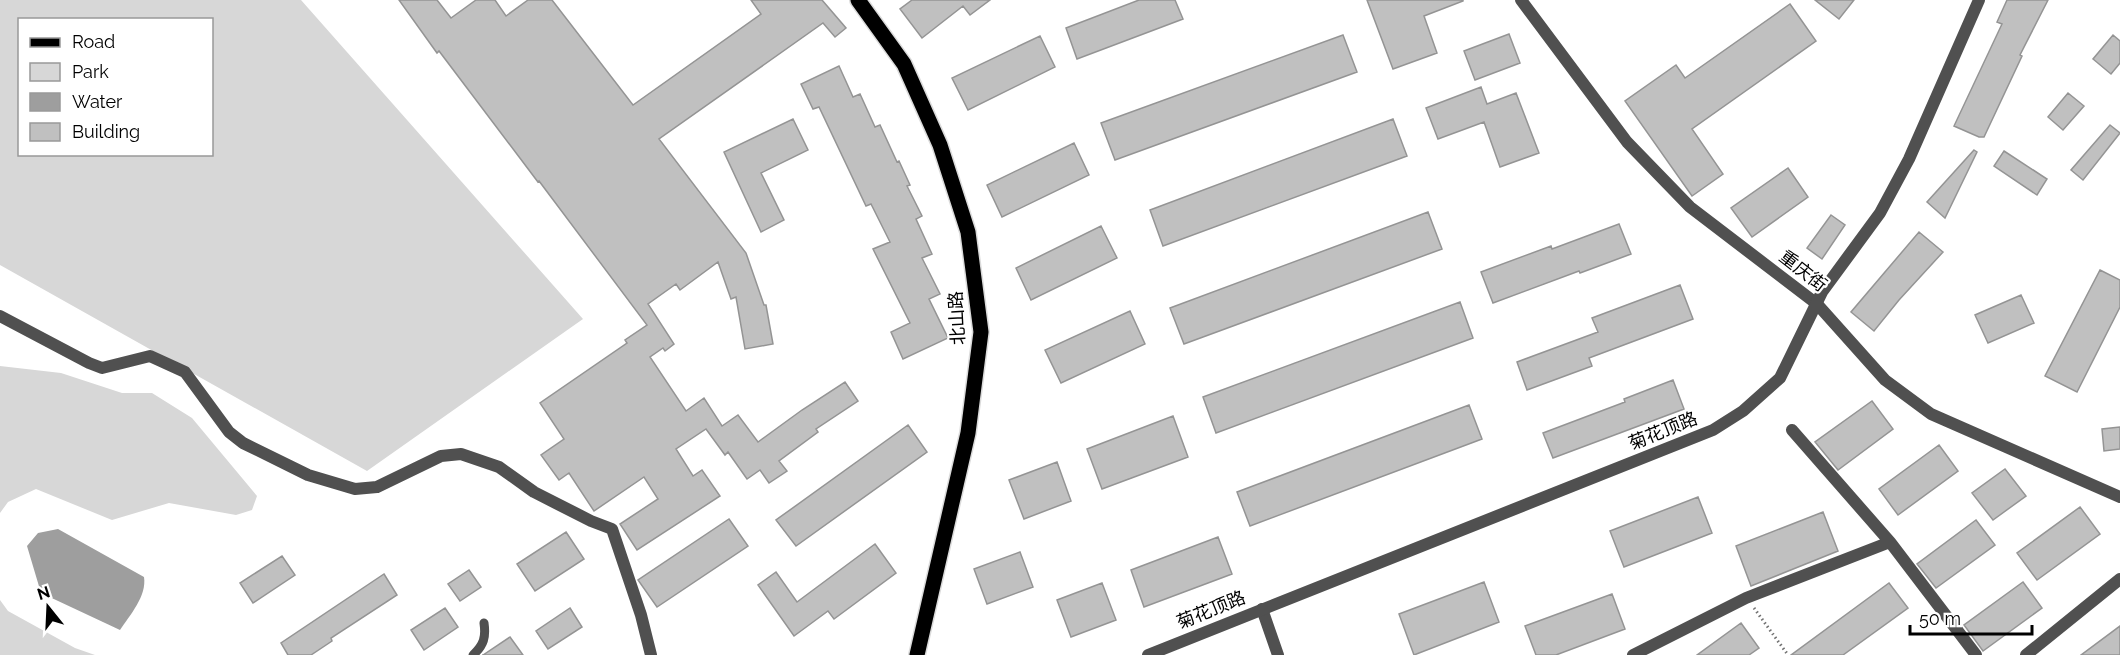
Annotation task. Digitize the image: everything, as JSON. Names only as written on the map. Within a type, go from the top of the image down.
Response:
[{"type":"main road","name":"北山路","points":[[858,0],[904,64],[940,144],[968,232],[981,332],[968,433],[917,655]]},
{"type":"street","name":"重庆街","points":[[1521,0],[1627,142],[1690,207],[1818,304],[1885,380],[1931,414],[2120,497]]},
{"type":"street","name":"菊花顶路","points":[[1148,655],[1713,430],[1743,411],[1780,378],[1822,292],[1880,213],[1909,159],[1979,0]]},
{"type":"street","points":[[0,316],[102,368],[150,356],[185,372],[229,432],[243,443],[309,475],[355,489],[377,487],[441,456],[461,454],[499,467],[534,492],[612,529],[641,615],[651,655]]},
{"type":"street","points":[[1792,430],[1890,542],[1976,655]]},
{"type":"street","points":[[1633,655],[1746,598],[1890,542]]},
{"type":"street","points":[[2026,655],[2120,579]]},
{"type":"street","points":[[1262,609],[1278,655]]},
{"type":"lane","points":[[473,655],[481,648],[485,637],[484,623]]},
{"type":"path","points":[[1746,598],[1787,654],[1782,655]]},
{"type":"green space","points":[[0,0],[301,0],[583,319],[367,471],[0,265]]},
{"type":"green space","points":[[0,366],[61,373],[122,393],[152,393],[192,418],[257,496],[252,510],[236,515],[169,503],[112,520],[36,489],[8,502],[0,513]]},
{"type":"green space","points":[[0,600],[8,611],[75,648],[95,655],[0,655]]},
{"type":"water","points":[[58,529],[144,577],[140,598],[120,630],[41,593],[27,546],[38,533]]},
{"type":"building","points":[[399,0],[437,0],[451,18],[476,0],[495,0],[506,16],[528,0],[552,0],[633,105],[761,14],[751,0],[822,0],[846,28],[835,37],[823,23],[659,139],[746,253],[764,305],[766,305],[773,344],[745,349],[736,297],[731,299],[718,262],[680,290],[676,284],[648,304],[674,344],[665,351],[663,348],[650,357],[686,411],[704,398],[722,426],[738,415],[758,442],[845,382],[858,401],[816,429],[818,432],[779,461],[787,471],[769,483],[760,470],[747,479],[728,452],[725,455],[706,429],[676,449],[693,476],[702,470],[720,496],[637,550],[620,524],[658,499],[644,477],[594,511],[569,473],[559,480],[541,455],[564,439],[540,403],[627,343],[625,340],[647,325],[439,51],[437,53]]},
{"type":"building","points":[[912,0],[990,0],[970,15],[963,6],[922,38],[900,9]]},
{"type":"building","points":[[1139,0],[1175,0],[1183,19],[1077,59],[1066,28]]},
{"type":"building","points":[[1367,0],[1463,1],[1424,16],[1437,53],[1393,69]]},
{"type":"building","points":[[1815,0],[1854,0],[1839,19]]},
{"type":"building","points":[[2007,0],[2048,0],[2020,55],[2022,56],[1984,137],[1979,137],[1954,126],[2002,24],[1997,22]]},
{"type":"building","points":[[1790,4],[1816,41],[1692,129],[1723,174],[1692,196],[1625,101],[1676,65],[1685,78]]},
{"type":"building","points":[[1509,34],[1520,63],[1475,80],[1464,51]]},
{"type":"building","points":[[1343,35],[1357,72],[1115,160],[1101,123]]},
{"type":"building","points":[[2113,35],[2120,41],[2120,63],[2111,74],[2093,59]]},
{"type":"building","points":[[1040,36],[1055,67],[968,110],[952,78]]},
{"type":"building","points":[[839,66],[853,97],[860,94],[875,127],[880,125],[897,162],[899,161],[910,185],[907,186],[922,216],[916,219],[932,254],[922,258],[940,294],[929,299],[948,338],[903,359],[891,332],[910,323],[873,249],[890,242],[871,204],[866,206],[819,107],[813,109],[801,84]]},
{"type":"building","points":[[1481,87],[1487,104],[1516,93],[1539,153],[1500,167],[1484,122],[1438,139],[1426,108]]},
{"type":"building","points":[[2068,93],[2084,106],[2063,130],[2048,117]]},
{"type":"building","points":[[793,119],[808,150],[761,173],[784,220],[761,232],[724,152]]},
{"type":"building","points":[[1393,119],[1407,156],[1163,246],[1150,210]]},
{"type":"building","points":[[2110,125],[2120,133],[2083,180],[2071,170]]},
{"type":"building","points":[[1074,143],[1089,175],[1002,217],[987,185]]},
{"type":"building","points":[[1974,150],[1977,152],[1945,218],[1927,202]]},
{"type":"building","points":[[2004,151],[2047,179],[2037,195],[1994,166]]},
{"type":"building","points":[[1788,168],[1808,197],[1752,237],[1731,208]]},
{"type":"building","points":[[1428,212],[1442,249],[1184,344],[1170,308]]},
{"type":"building","points":[[1831,215],[1845,225],[1822,259],[1807,248]]},
{"type":"building","points":[[1619,224],[1631,254],[1493,303],[1481,272]]},
{"type":"building","points":[[1101,226],[1117,258],[1031,300],[1016,268]]},
{"type":"building","points":[[1919,232],[1943,252],[1874,331],[1851,312]]},
{"type":"building","points":[[2100,270],[2120,280],[2120,307],[2077,392],[2045,376]]},
{"type":"building","points":[[1680,285],[1693,319],[1589,358],[1592,366],[1527,390],[1517,362],[1598,332],[1592,318]]},
{"type":"building","points":[[2021,295],[2034,323],[1988,343],[1975,315]]},
{"type":"building","points":[[1460,302],[1473,338],[1216,433],[1203,397]]},
{"type":"building","points":[[1130,311],[1145,344],[1061,383],[1045,350]]},
{"type":"building","points":[[1673,380],[1684,409],[1553,458],[1543,433],[1625,402],[1624,399]]},
{"type":"building","points":[[1872,401],[1893,429],[1838,470],[1815,442]]},
{"type":"building","points":[[1469,405],[1482,439],[1250,526],[1237,492]]},
{"type":"building","points":[[1173,416],[1188,457],[1102,489],[1087,449]]},
{"type":"building","points":[[908,425],[927,452],[796,546],[776,520]]},
{"type":"building","points":[[2120,427],[2120,449],[2104,451],[2102,429]]},
{"type":"building","points":[[1939,445],[1958,471],[1898,515],[1879,489]]},
{"type":"building","points":[[1057,462],[1071,501],[1024,519],[1009,480]]},
{"type":"building","points":[[2005,469],[2026,496],[1993,520],[1972,493]]},
{"type":"building","points":[[1698,497],[1712,533],[1624,567],[1610,531]]},
{"type":"building","points":[[2080,507],[2100,534],[2037,580],[2017,553]]},
{"type":"building","points":[[1823,512],[1838,551],[1751,586],[1736,546]]},
{"type":"building","points":[[729,519],[748,546],[657,607],[638,580]]},
{"type":"building","points":[[1976,520],[1995,545],[1936,588],[1917,564]]},
{"type":"building","points":[[566,532],[584,559],[535,591],[517,564]]},
{"type":"building","points":[[1218,537],[1232,574],[1144,607],[1131,570]]},
{"type":"building","points":[[875,544],[896,573],[834,619],[828,611],[794,636],[758,585],[776,572],[797,602]]},
{"type":"building","points":[[1020,552],[1033,587],[987,604],[974,569]]},
{"type":"building","points":[[282,556],[295,575],[253,603],[240,583]]},
{"type":"building","points":[[469,570],[481,587],[460,601],[448,584]]},
{"type":"building","points":[[384,574],[397,595],[331,638],[332,641],[311,655],[288,655],[281,643]]},
{"type":"building","points":[[1484,582],[1499,622],[1414,655],[1399,614]]},
{"type":"building","points":[[2023,582],[2042,608],[1983,651],[1964,625]]},
{"type":"building","points":[[1102,583],[1116,620],[1071,637],[1057,600]]},
{"type":"building","points":[[1889,583],[1908,608],[1843,655],[1791,655]]},
{"type":"building","points":[[1612,594],[1625,629],[1556,655],[1536,655],[1525,626]]},
{"type":"building","points":[[445,608],[458,627],[424,650],[411,630]]},
{"type":"building","points":[[570,608],[582,627],[548,649],[536,631]]},
{"type":"building","points":[[1741,623],[1759,648],[1749,655],[1697,655]]},
{"type":"building","points":[[2120,626],[2120,655],[2081,655]]},
{"type":"building","points":[[510,637],[523,655],[483,655]]}]
